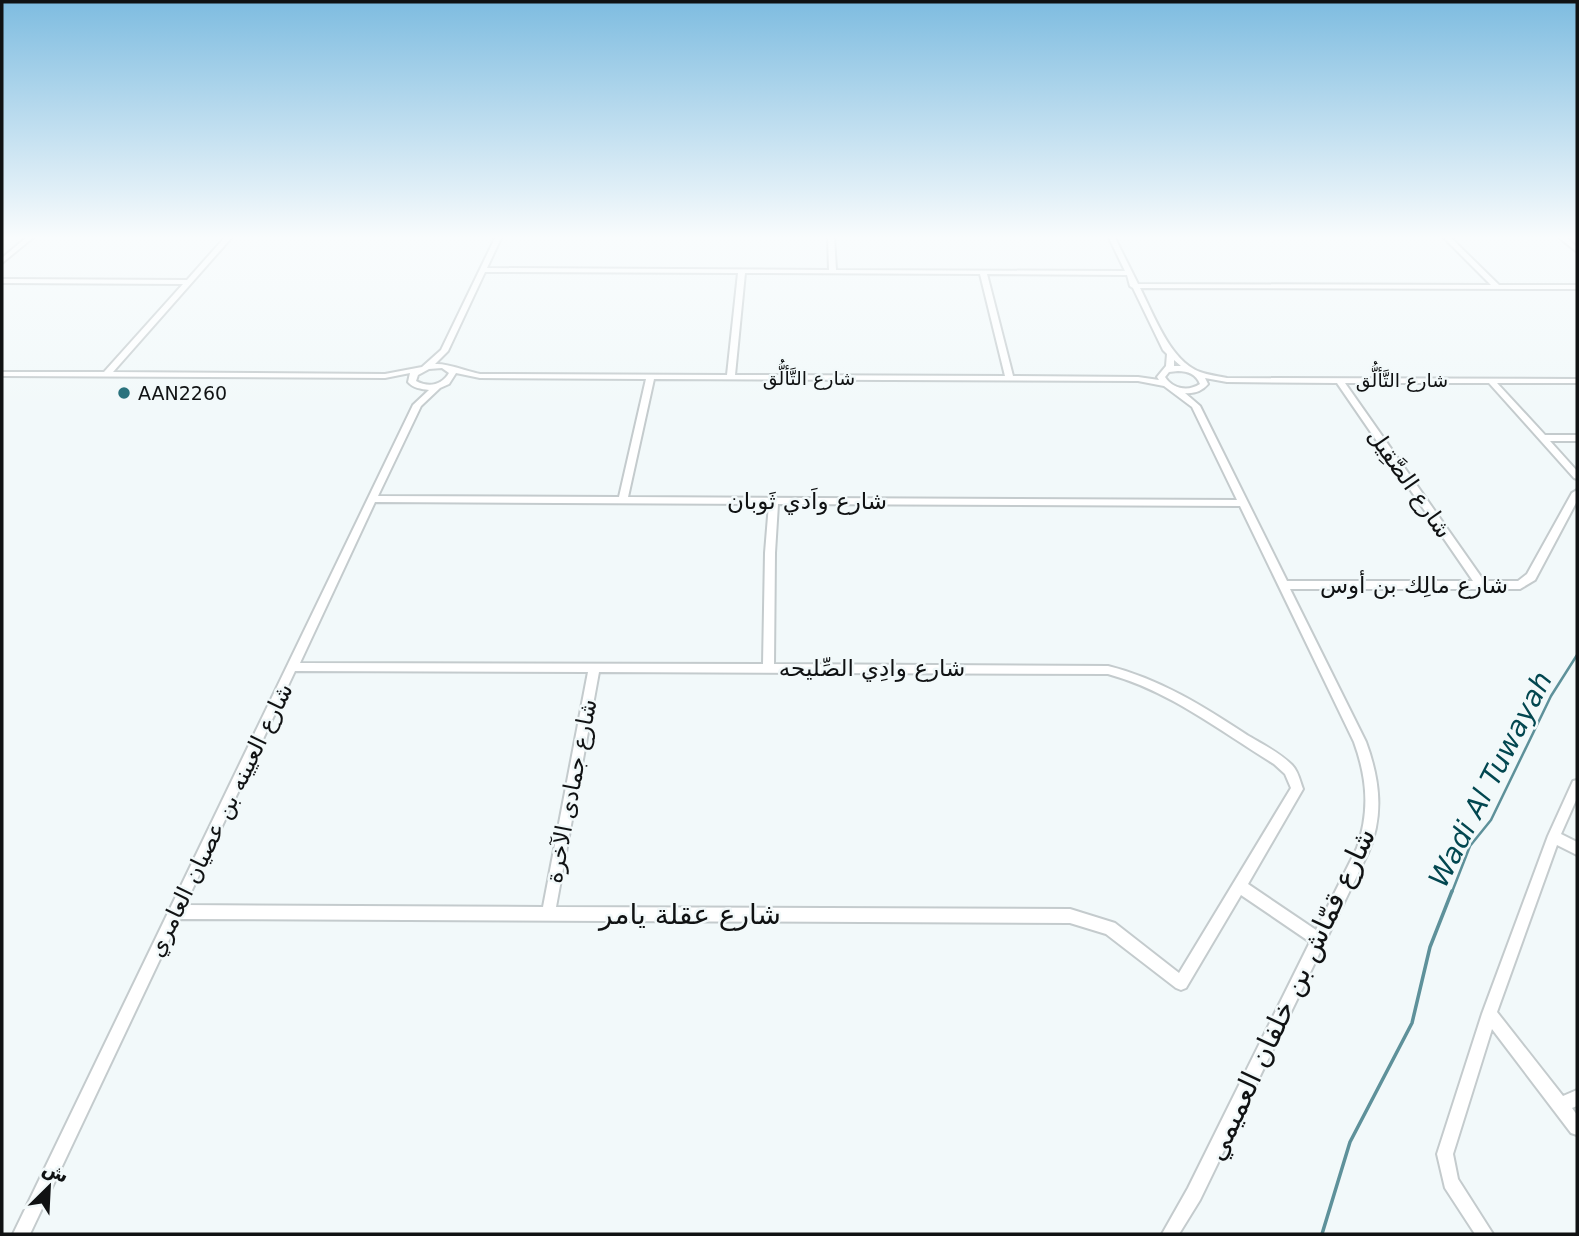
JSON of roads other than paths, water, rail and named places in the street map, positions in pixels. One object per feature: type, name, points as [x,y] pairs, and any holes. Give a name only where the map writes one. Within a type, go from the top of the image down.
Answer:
[{"type":"street","points":[[106,375],[179,294]]},
{"type":"street","points":[[417,405],[412,377],[444,351],[472,294]]},
{"type":"street","points":[[731,377],[740,294]]},
{"type":"street","points":[[988,294],[1010,379]]},
{"type":"street","points":[[1138,294],[1170,355],[1171,362],[1162,379],[1170,386]]},
{"type":"street","points":[[385,376],[414,384],[442,385],[453,375],[444,351]]},
{"type":"street","points":[[1170,355],[1204,381],[1196,405]]},
{"type":"street","name":"شارع التَّألُّق","points":[[424,368],[440,365],[480,376],[1138,379],[1200,389],[1227,380]]},
{"type":"street","points":[[2,374],[385,376],[424,368]]},
{"type":"street","name":"شارع التَّألُّق","points":[[1138,379],[1165,371],[1194,372],[1227,380],[1577,381]]},
{"type":"street","name":"شارع التَّألُّق","points":[[442,385],[480,376]]},
{"type":"street","points":[[623,500],[650,377]]},
{"type":"street","name":"شارع الصَّقِيل","points":[[1339,380],[1482,586]]},
{"type":"street","points":[[1491,381],[1577,476]]},
{"type":"street","name":"شارع العيينه بن عصيان العامري","points":[[21,1234],[417,405],[442,385]]},
{"type":"street","name":"شارع قمّاش بن خلفان العميمي","points":[[1170,386],[1196,405],[1360,742],[1373,788],[1374,810],[1370,832],[1194,1195],[1170,1234]]},
{"type":"street","points":[[1543,438],[1577,438]]},
{"type":"street","name":"شارع مالِك بن أوس","points":[[1283,585],[1515,586],[1529,580],[1577,493]]},
{"type":"street","name":"شارع واَدي ثَوبان","points":[[372,499],[1243,503]]},
{"type":"street","points":[[768,669],[770,552],[774,501]]},
{"type":"street","name":"شارع وادِي الصِّليحه","points":[[293,667],[1093,669],[1121,673],[1145,681],[1278,760],[1297,784],[1295,795],[1181,984]]},
{"type":"street","name":"شارع جمادى الآخرة","points":[[548,914],[594,668]]},
{"type":"street","points":[[1485,1234],[1451,1182],[1445,1154],[1489,1014],[1555,836],[1577,785]]},
{"type":"street","points":[[1555,836],[1577,849]]},
{"type":"street","points":[[1240,886],[1318,939]]},
{"type":"street","name":"شارع عقلة يامر","points":[[177,912],[1070,916],[1110,928],[1181,984]]},
{"type":"street","points":[[1489,1014],[1577,1127]]},
{"type":"street","points":[[1560,1105],[1577,1098]]},
{"type":"waterway","name":"Wadi Al Tuwayah","points":[[1452,892],[1470,846],[1491,820],[1551,696],[1577,655]]},
{"type":"waterway","name":"Wadi Al Tuwayah","points":[[1322,1234],[1350,1142],[1412,1023],[1430,947],[1452,891]]},
{"type":"place","name":"AAN2260","points":[[124,393]]}]
